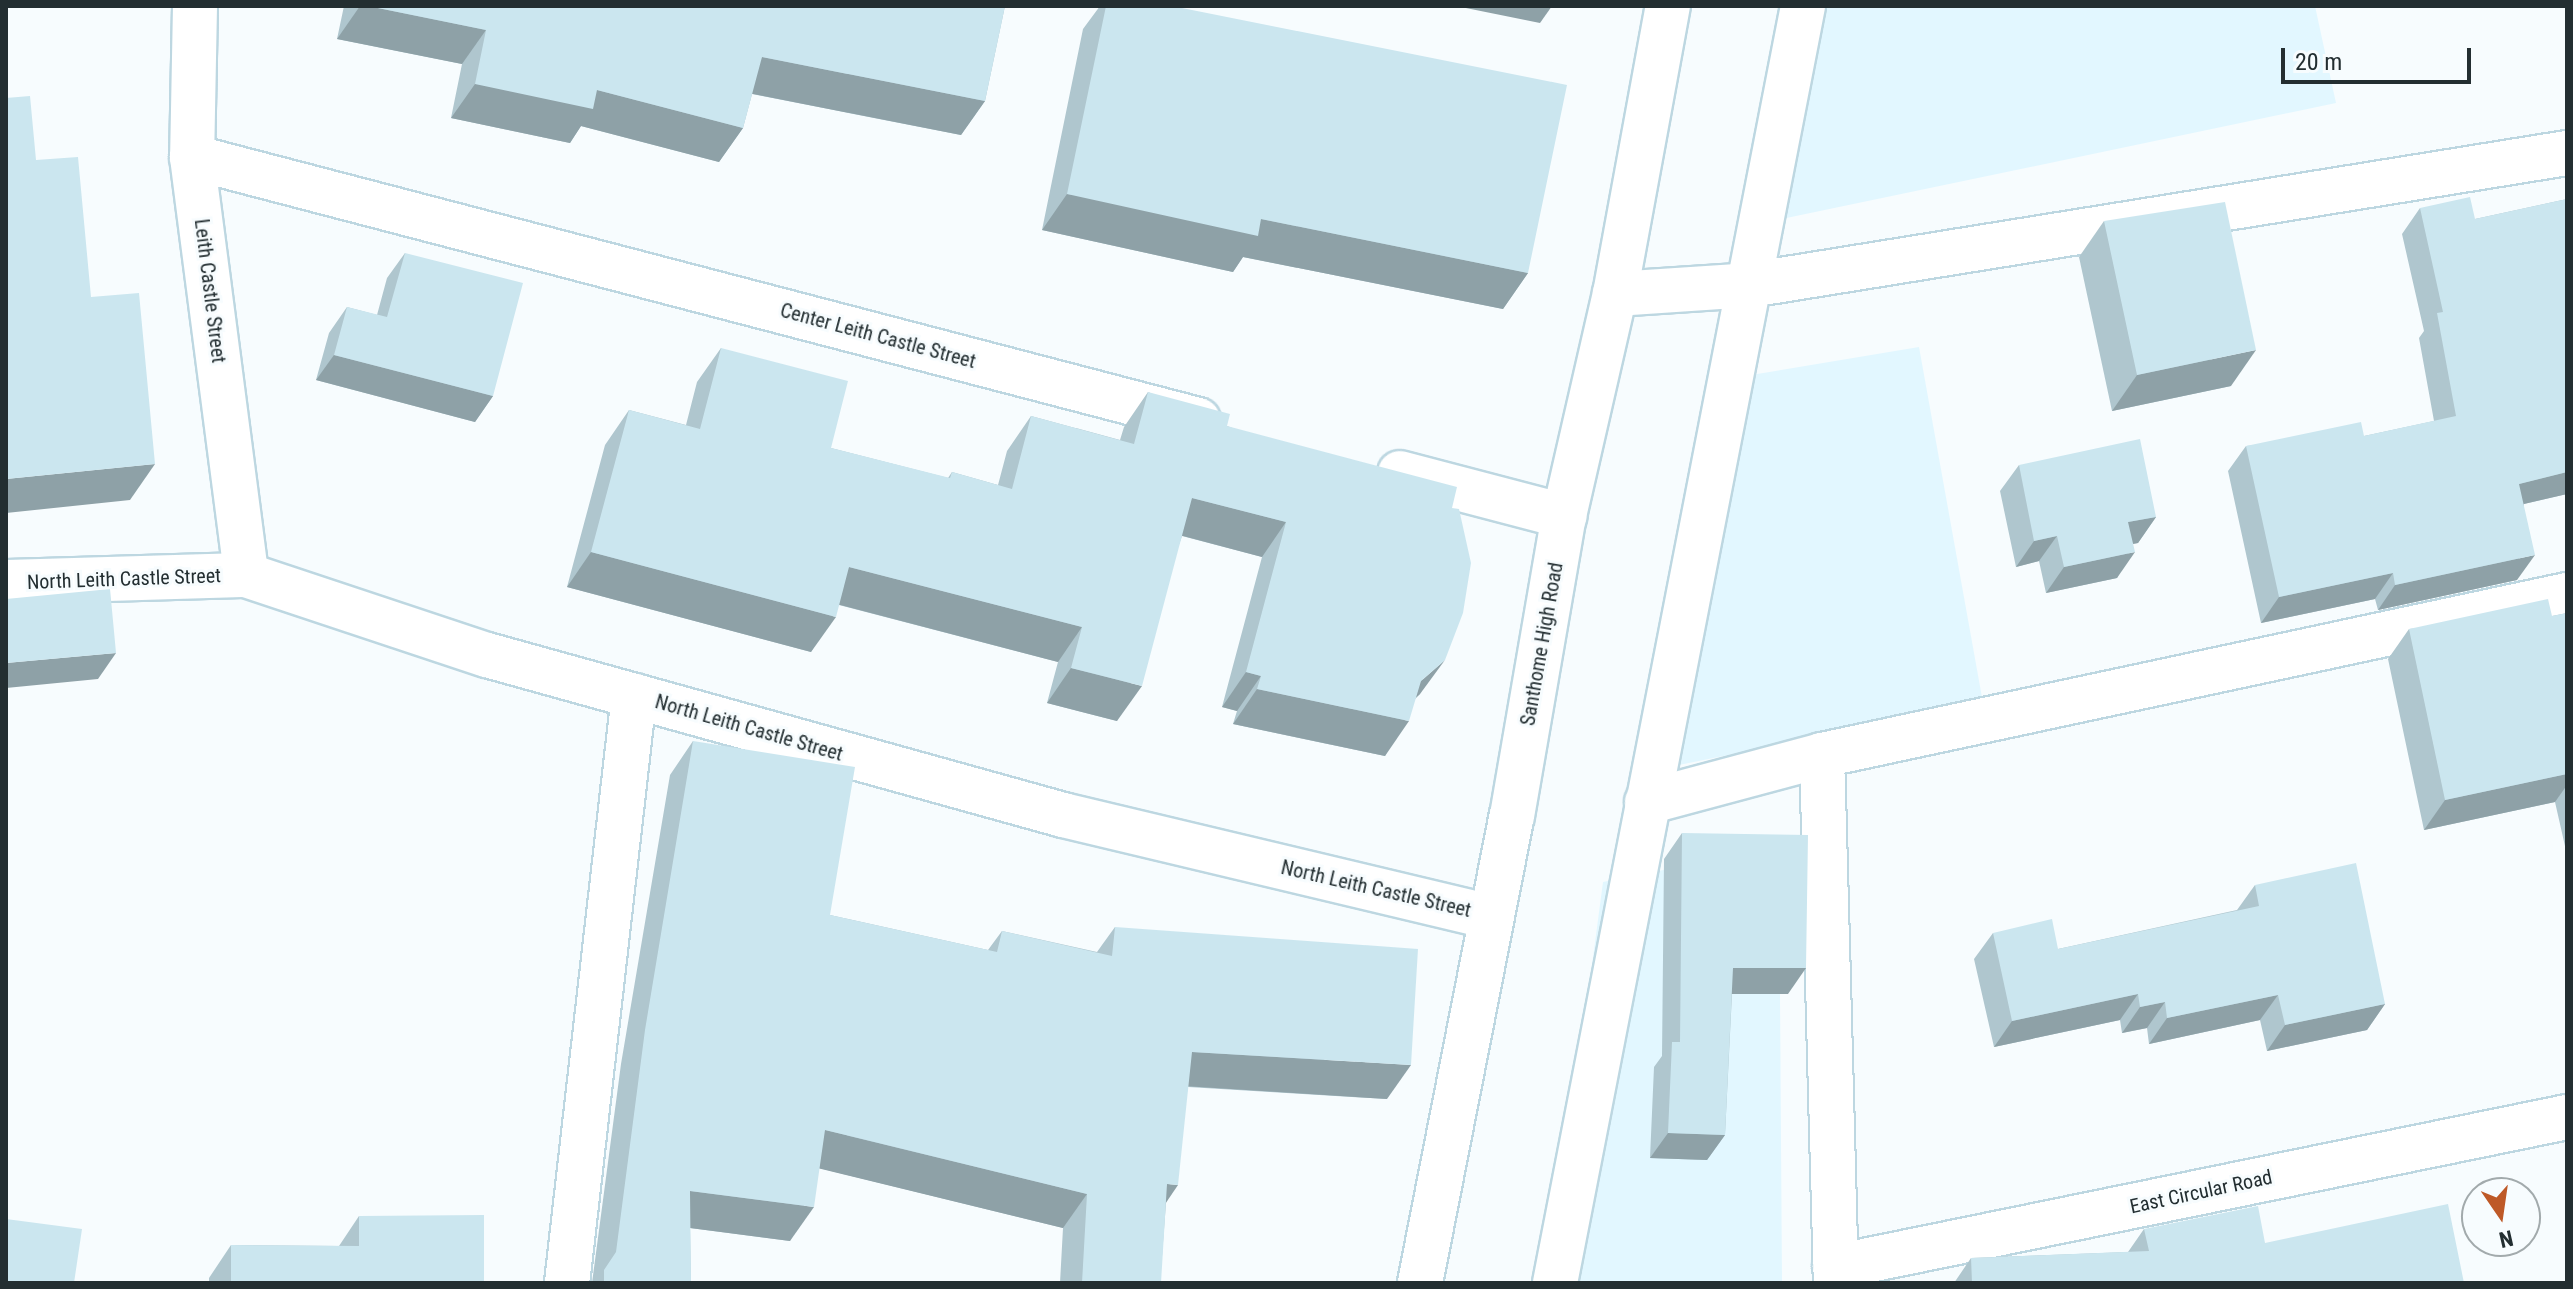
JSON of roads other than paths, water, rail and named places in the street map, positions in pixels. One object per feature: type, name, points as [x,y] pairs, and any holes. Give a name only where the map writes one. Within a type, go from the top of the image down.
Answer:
[{"type":"street","name":"Leith Castle Street","points":[[195,6],[192,157],[246,575]]},
{"type":"street","name":"Santhome High Road","points":[[1420,1283],[1564,516],[1615,294],[1668,6]]},
{"type":"street","points":[[1555,1283],[1803,6]]},
{"type":"street","points":[[1615,294],[1750,285],[2567,153]]},
{"type":"street","name":"Center Leith Castle Street","points":[[192,157],[1240,431]]},
{"type":"street","points":[[1364,464],[1564,516]]},
{"type":"street","name":"North Leith Castle Street","points":[[6,582],[246,575],[487,655],[1063,815],[1491,917]]},
{"type":"street","points":[[1647,802],[1822,755],[2567,595]]},
{"type":"street","points":[[567,1283],[634,696]]},
{"type":"street","points":[[1822,755],[1836,1275]]},
{"type":"street","name":"East Circular Road","points":[[1836,1275],[2567,1117]]}]
